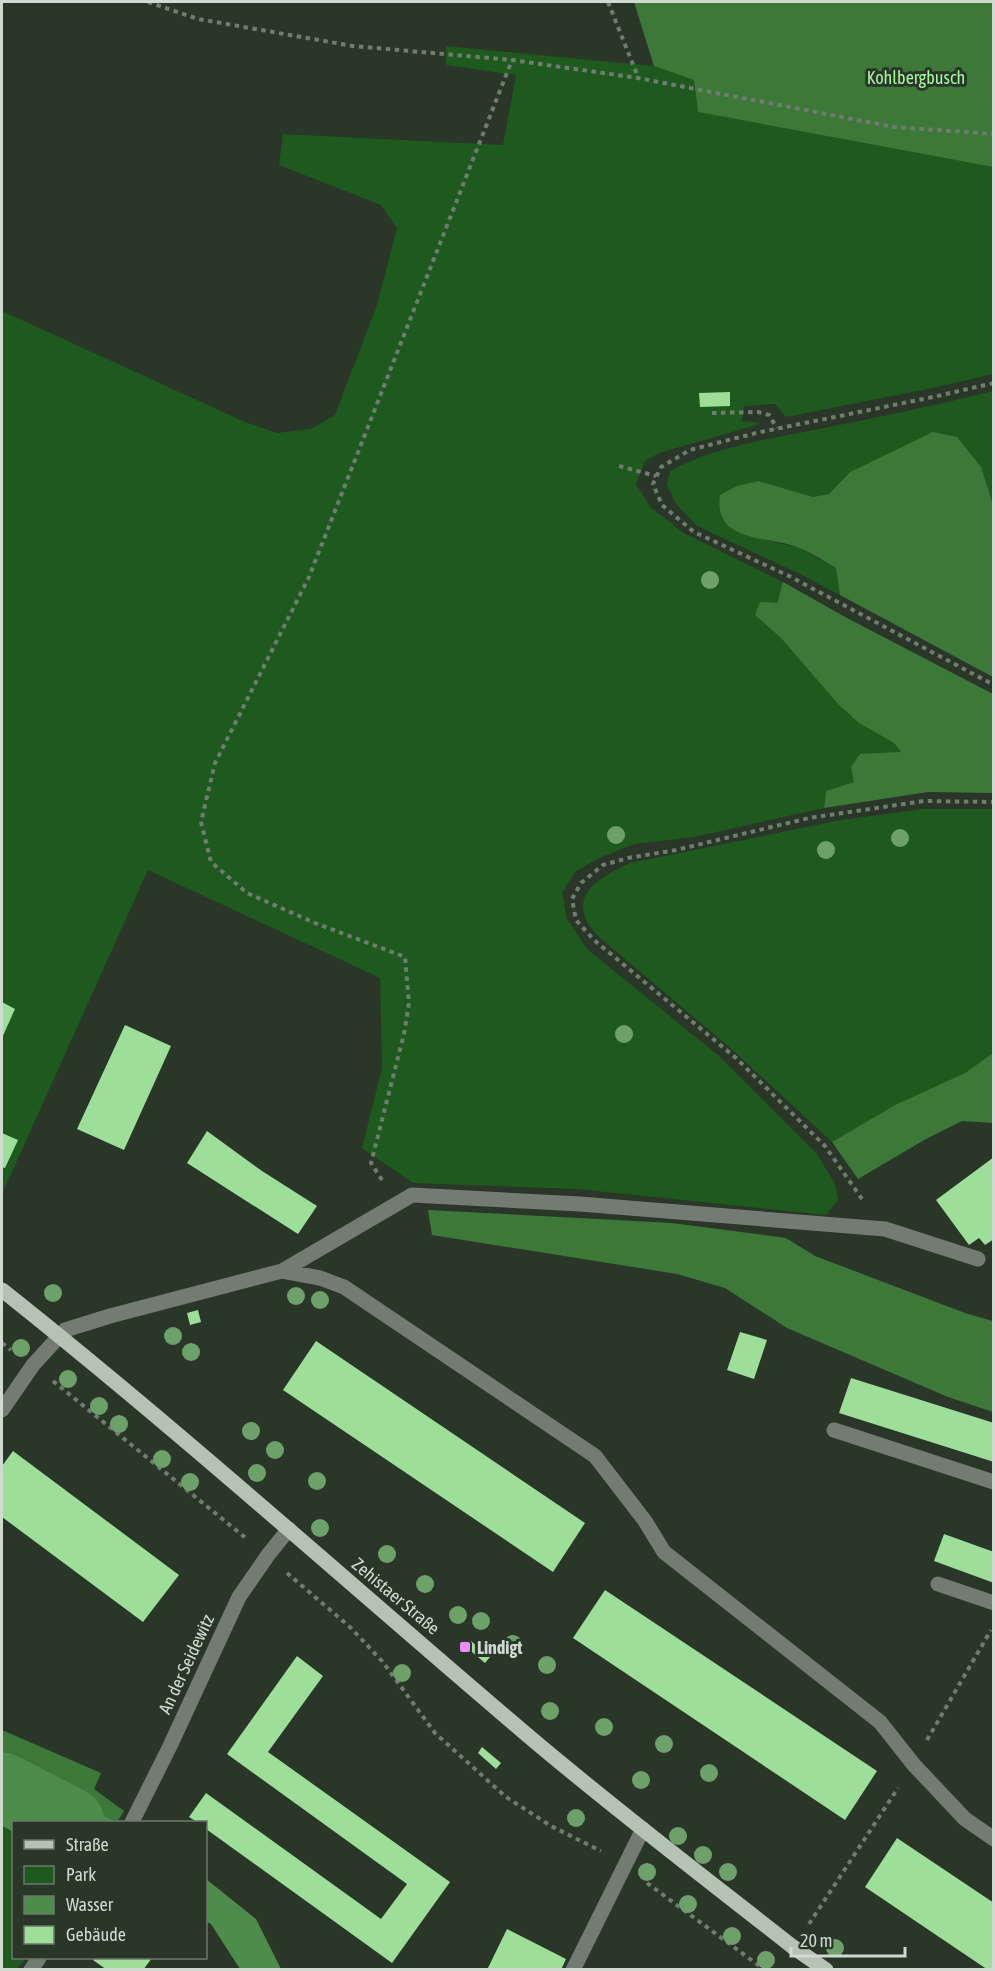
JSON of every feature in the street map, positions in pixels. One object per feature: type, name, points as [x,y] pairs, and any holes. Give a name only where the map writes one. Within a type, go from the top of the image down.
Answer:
[{"type":"main road","name":"Zehistaer Straße","points":[[2,1290],[59,1335],[289,1529],[527,1735],[793,1947],[826,1970]]},
{"type":"street","points":[[2,1410],[33,1365],[64,1330],[282,1271],[412,1195],[580,1204],[885,1229],[978,1259]]},
{"type":"street","points":[[282,1271],[320,1278],[344,1287],[595,1456],[645,1521],[664,1552],[880,1722],[914,1765],[965,1819],[993,1839]]},
{"type":"street","points":[[834,1430],[993,1482]]},
{"type":"street","name":"An der Seidewitz","points":[[134,1820],[238,1597],[289,1529]]},
{"type":"street","points":[[938,1584],[993,1603]]},
{"type":"street","points":[[573,1970],[643,1828]]},
{"type":"path","points":[[148,2],[198,19],[353,46],[512,60],[638,78],[894,128],[993,134]]},
{"type":"path","points":[[608,2],[638,78]]},
{"type":"path","points":[[412,1195],[383,1182],[371,1163],[410,1003],[405,957],[315,923],[247,893],[211,862],[201,822],[215,763],[309,577],[512,60]]},
{"type":"path","points":[[993,383],[933,398],[777,428],[690,450],[661,467],[653,483],[662,505],[694,532],[789,576],[993,685]]},
{"type":"path","points":[[712,413],[758,412],[769,415],[777,428]]},
{"type":"path","points":[[619,466],[657,476]]},
{"type":"path","points":[[885,1229],[850,1184],[825,1146],[736,1058],[594,940],[576,920],[572,898],[581,883],[603,866],[628,858],[709,843],[809,818],[924,801],[993,802]]},
{"type":"path","points":[[2,1343],[33,1365],[268,1555],[350,1627],[382,1661],[435,1733],[506,1797],[551,1826],[616,1859],[765,1970]]},
{"type":"green space","name":"Kohlbergbusch","points":[[634,2],[993,2],[993,167],[698,112],[694,80],[654,66]]},
{"type":"green space","points":[[446,46],[654,66],[694,80],[698,112],[993,167],[993,374],[786,417],[775,404],[744,406],[742,421],[760,424],[659,453],[645,461],[636,484],[651,508],[684,533],[783,582],[777,603],[755,615],[781,638],[838,704],[859,723],[894,743],[901,752],[854,782],[826,791],[824,808],[694,837],[634,844],[599,858],[576,871],[562,892],[567,919],[587,949],[719,1056],[817,1154],[835,1184],[838,1200],[826,1215],[577,1189],[413,1183],[362,1148],[382,1068],[380,978],[148,870],[2,1194],[2,311],[245,422],[277,433],[311,429],[335,415],[377,305],[397,228],[381,205],[279,165],[283,134],[503,145],[516,75],[446,65]]},
{"type":"green space","points":[[993,391],[993,504],[981,467],[882,457],[850,472],[829,494],[813,497],[759,481],[757,538],[797,547],[836,568],[840,595],[697,526],[676,504],[667,485],[670,471],[721,450]]},
{"type":"green space","points":[[933,432],[957,437],[981,467],[993,504],[993,677],[840,595],[836,568],[799,548],[734,530],[725,522],[720,511],[720,495],[737,486],[759,481],[813,497],[829,494],[850,472]]},
{"type":"green space","points":[[783,582],[993,694],[993,793],[928,792],[824,808],[826,791],[854,782],[851,767],[860,754],[901,752],[894,743],[859,723],[838,704],[781,638],[755,615],[760,602],[777,603]]},
{"type":"green space","points":[[923,809],[993,809],[993,1053],[965,1073],[895,1105],[832,1142],[735,1052],[599,937],[587,922],[583,911],[584,901],[594,885],[611,872],[630,863],[841,820]]},
{"type":"green space","points":[[993,1053],[993,1123],[962,1121],[926,1139],[858,1179],[832,1142],[895,1105],[965,1073]]},
{"type":"green space","points":[[428,1210],[672,1223],[786,1238],[815,1256],[965,1313],[993,1321],[993,1412],[948,1397],[787,1328],[725,1288],[677,1274],[432,1235]]},
{"type":"green space","points":[[2,1730],[101,1773],[94,1789],[124,1811],[118,1821],[115,1821],[2,1767]]},
{"type":"green space","points":[[2,1787],[68,1821],[12,1821],[12,1959],[25,1959],[17,1969],[2,1969]]},
{"type":"water","points":[[2,1767],[115,1821],[68,1821],[2,1787]]},
{"type":"water","points":[[207,1880],[256,1919],[281,1969],[240,1969],[211,1924],[207,1922]]},
{"type":"building","points":[[730,392],[730,406],[700,407],[699,393]]},
{"type":"building","points":[[2,1002],[15,1009],[2,1038]]},
{"type":"building","points":[[125,1025],[171,1046],[124,1150],[77,1129]]},
{"type":"building","points":[[207,1131],[262,1171],[317,1206],[298,1234],[187,1163]]},
{"type":"building","points":[[2,1133],[18,1140],[5,1168],[2,1167]]},
{"type":"building","points":[[994,1157],[994,1239],[985,1245],[979,1238],[969,1245],[936,1200]]},
{"type":"building","points":[[198,1310],[201,1322],[190,1325],[187,1313]]},
{"type":"building","points":[[740,1332],[767,1340],[754,1379],[727,1370]]},
{"type":"building","points":[[316,1341],[585,1523],[553,1572],[283,1390]]},
{"type":"building","points":[[851,1378],[994,1423],[994,1462],[839,1413]]},
{"type":"building","points":[[13,1451],[179,1575],[143,1622],[2,1517],[2,1466]]},
{"type":"building","points":[[944,1534],[994,1552],[994,1583],[934,1561]]},
{"type":"building","points":[[605,1590],[877,1771],[845,1820],[573,1638]]},
{"type":"building","points":[[471,1641],[490,1657],[485,1663],[466,1647]]},
{"type":"building","points":[[297,1656],[323,1676],[268,1752],[450,1882],[392,1963],[207,1830],[207,1821],[195,1821],[189,1817],[206,1793],[381,1919],[407,1884],[227,1754]]},
{"type":"building","points":[[482,1747],[501,1763],[496,1769],[478,1753]]},
{"type":"building","points":[[897,1838],[994,1903],[994,1970],[988,1970],[865,1887]]},
{"type":"building","points":[[507,1929],[566,1959],[561,1970],[487,1970]]},
{"type":"building","points":[[151,1959],[143,1970],[107,1970],[93,1960]]},
{"type":"waterway","points":[[2,1787],[68,1821]]},
{"type":"place","name":"Lindigt","points":[[465,1647]]}]
